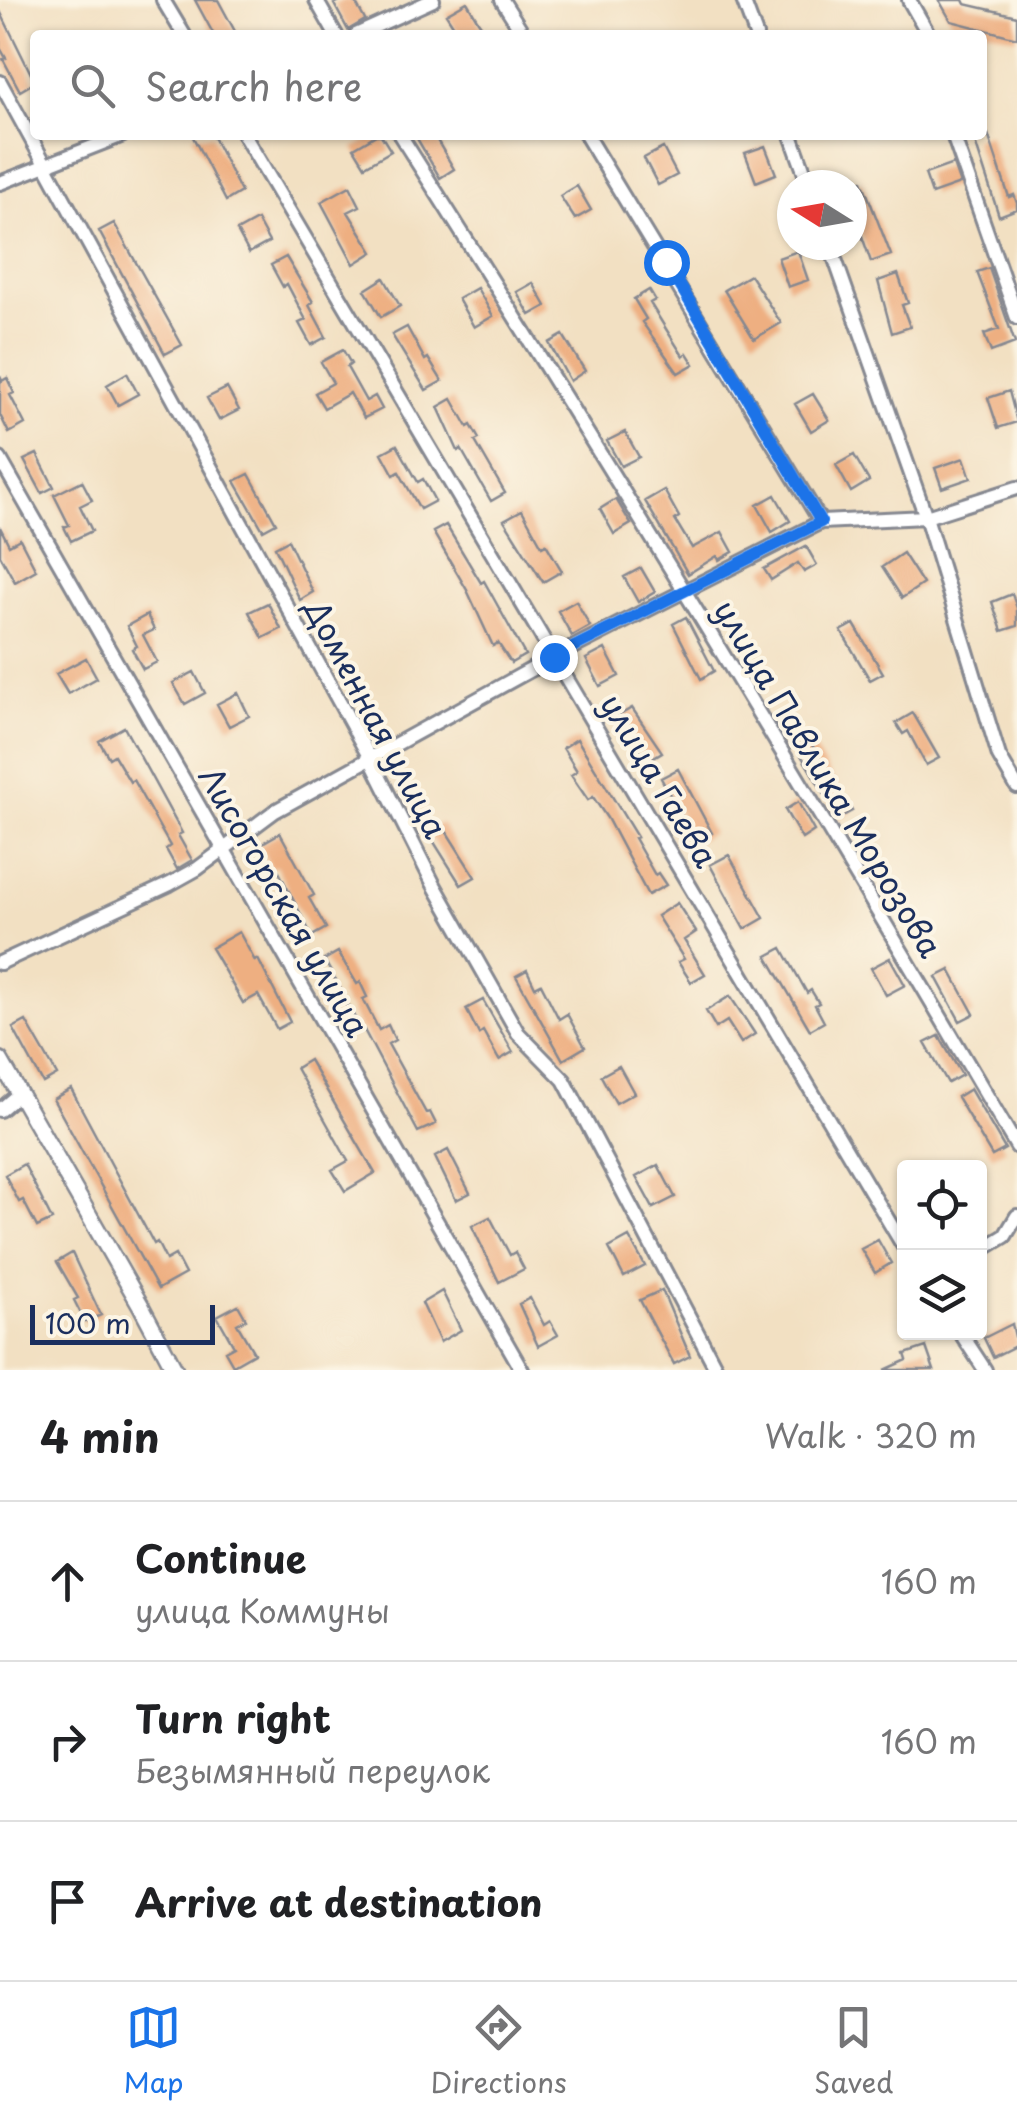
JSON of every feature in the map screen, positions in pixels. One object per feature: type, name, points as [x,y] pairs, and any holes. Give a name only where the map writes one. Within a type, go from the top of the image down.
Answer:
[{"type":"street","points":[[162,0],[181,30]]},
{"type":"street","points":[[316,0],[333,30]]},
{"type":"street","points":[[367,30],[434,0]]},
{"type":"street","points":[[502,0],[521,30]]},
{"type":"street","points":[[744,0],[754,30]]},
{"type":"street","points":[[909,0],[926,30]]},
{"type":"street","name":"Доменная улица","points":[[0,82],[30,138]]},
{"type":"street","name":"Доменная улица","points":[[31,140],[371,760],[433,883],[518,1033],[564,1080],[717,1370]]},
{"type":"street","points":[[0,183],[110,140]]},
{"type":"street","name":"улица Гаева","points":[[247,140],[897,1235]]},
{"type":"street","name":"улица Павлика Морозова","points":[[403,140],[531,340],[840,844],[1017,1146]]},
{"type":"street","points":[[589,140],[821,522]]},
{"type":"street","points":[[793,140],[804,170]]},
{"type":"street","points":[[955,140],[1017,318]]},
{"type":"street","points":[[835,260],[926,517],[999,756],[1017,787]]},
{"type":"street","name":"Лисогорская улица","points":[[0,459],[522,1370]]},
{"type":"street","points":[[0,962],[170,884],[275,811],[554,657],[821,522],[926,517],[1017,488]]},
{"type":"street","points":[[0,1060],[174,1370]]},
{"type":"street","points":[[0,1110],[20,1093]]},
{"type":"street","points":[[982,1250],[1005,1236],[1017,1216]]},
{"type":"street","points":[[965,1340],[985,1370]]},
{"type":"building","points":[[195,0],[218,0],[234,30],[211,30]]},
{"type":"building","points":[[354,0],[365,20],[348,30],[334,4]]},
{"type":"building","points":[[939,0],[963,0],[965,4],[1017,16],[1017,38],[987,30],[951,21]]},
{"type":"building","points":[[467,2],[484,30],[457,30],[446,14]]},
{"type":"building","points":[[0,11],[30,72],[30,85],[20,91],[0,48]]},
{"type":"building","points":[[987,134],[1009,197],[1014,195],[1017,203],[1017,209],[999,216],[974,140],[987,140]]},
{"type":"building","points":[[195,140],[215,140],[241,192],[226,201]]},
{"type":"building","points":[[368,140],[384,140],[391,151],[365,166],[354,148]]},
{"type":"building","points":[[418,140],[437,140],[454,169],[440,178]]},
{"type":"building","points":[[765,146],[776,174],[756,182],[745,153]]},
{"type":"building","points":[[663,148],[677,175],[658,185],[644,158]]},
{"type":"building","points":[[953,164],[960,184],[932,194],[925,174]]},
{"type":"building","points":[[350,186],[360,206],[348,212],[373,252],[354,264],[321,202]]},
{"type":"building","points":[[577,186],[591,210],[575,219],[560,196]]},
{"type":"building","points":[[867,194],[891,255],[871,262],[867,250]]},
{"type":"building","points":[[257,220],[269,242],[249,253],[237,231]]},
{"type":"building","points":[[114,223],[182,345],[165,354],[99,231]]},
{"type":"building","points":[[286,257],[313,302],[309,305],[326,337],[311,345],[299,323],[306,320],[287,284],[283,287],[271,265]]},
{"type":"building","points":[[779,260],[801,260],[808,280],[788,287]]},
{"type":"building","points":[[989,268],[1015,343],[991,352],[984,334],[999,329],[977,272]]},
{"type":"building","points":[[898,274],[908,303],[902,305],[910,327],[892,333],[878,281]]},
{"type":"building","points":[[750,275],[781,323],[754,339],[724,290]]},
{"type":"building","points":[[384,278],[400,306],[381,317],[365,290]]},
{"type":"building","points":[[533,283],[546,306],[530,315],[517,292]]},
{"type":"building","points":[[477,288],[493,316],[474,327],[458,299]]},
{"type":"building","points":[[649,290],[655,300],[650,303],[683,356],[687,353],[694,364],[678,373],[642,322],[646,319],[634,299]]},
{"type":"building","points":[[407,327],[442,381],[426,390],[392,335]]},
{"type":"building","points":[[563,335],[585,371],[570,381],[549,343]]},
{"type":"building","points":[[343,350],[351,364],[347,367],[366,401],[375,396],[382,409],[364,418],[350,393],[324,408],[315,393],[333,383],[321,362]]},
{"type":"building","points":[[127,373],[138,394],[118,405],[107,385]]},
{"type":"building","points":[[0,376],[2,381],[7,378],[14,393],[10,395],[25,424],[9,433],[0,415]]},
{"type":"building","points":[[227,388],[239,410],[219,420],[207,398]]},
{"type":"building","points":[[1009,391],[1017,422],[998,428],[988,398]]},
{"type":"building","points":[[813,394],[829,420],[811,431],[795,404]]},
{"type":"building","points":[[452,399],[479,439],[475,441],[505,493],[491,501],[461,449],[458,451],[438,407]]},
{"type":"building","points":[[625,432],[639,457],[621,466],[607,441]]},
{"type":"building","points":[[397,445],[418,482],[423,479],[435,501],[420,509],[399,472],[394,475],[382,453]]},
{"type":"building","points":[[37,454],[54,487],[42,493],[24,460]]},
{"type":"building","points":[[854,455],[869,481],[851,492],[836,465]]},
{"type":"building","points":[[964,458],[971,478],[942,488],[935,468]]},
{"type":"building","points":[[249,474],[276,523],[263,530],[235,481]]},
{"type":"building","points":[[82,481],[92,500],[80,506],[92,531],[71,541],[64,527],[69,525],[54,495]]},
{"type":"building","points":[[664,490],[679,517],[675,520],[692,548],[722,532],[733,552],[719,560],[717,556],[688,574],[645,501]]},
{"type":"building","points":[[775,495],[790,521],[772,532],[757,505]]},
{"type":"building","points":[[616,499],[631,524],[614,534],[600,509]]},
{"type":"building","points":[[522,510],[542,546],[546,544],[562,571],[543,582],[504,520]]},
{"type":"building","points":[[446,525],[481,583],[484,581],[525,655],[511,663],[498,643],[493,646],[467,590],[433,532]]},
{"type":"building","points":[[0,527],[9,545],[20,539],[36,570],[15,582],[0,555]]},
{"type":"building","points":[[288,540],[313,592],[300,600],[275,547]]},
{"type":"building","points":[[806,546],[817,565],[804,572],[798,563],[771,580],[764,569]]},
{"type":"building","points":[[903,553],[923,584],[902,598],[882,567]]},
{"type":"building","points":[[641,568],[655,592],[638,602],[624,577]]},
{"type":"building","points":[[1012,594],[1017,626],[1002,631],[992,602]]},
{"type":"building","points":[[576,601],[590,626],[572,636],[558,611]]},
{"type":"building","points":[[268,603],[281,629],[263,638],[249,612]]},
{"type":"building","points":[[147,615],[154,630],[143,635],[157,662],[143,669],[132,649],[137,646],[127,626]]},
{"type":"building","points":[[686,617],[714,671],[701,679],[673,624]]},
{"type":"building","points":[[854,624],[883,673],[870,680],[841,631]]},
{"type":"building","points":[[605,649],[619,676],[600,686],[586,659]]},
{"type":"building","points":[[86,658],[97,678],[68,694],[56,674]]},
{"type":"building","points":[[194,672],[205,693],[185,704],[173,683]]},
{"type":"building","points":[[238,693],[249,716],[229,726],[217,704]]},
{"type":"building","points":[[632,708],[662,752],[647,761],[618,716]]},
{"type":"building","points":[[913,713],[939,758],[926,765],[908,731],[903,734],[896,723]]},
{"type":"building","points":[[124,727],[182,833],[178,835],[192,860],[177,869],[166,849],[170,846],[133,780],[130,782],[114,755],[109,758],[99,741]]},
{"type":"building","points":[[577,739],[637,837],[634,838],[655,875],[658,873],[666,885],[648,895],[607,818],[593,797],[588,800],[571,775],[577,771],[563,748]]},
{"type":"building","points":[[809,740],[852,811],[839,818],[796,747]]},
{"type":"building","points":[[678,769],[712,833],[698,841],[679,818],[682,817],[661,778]]},
{"type":"building","points":[[798,802],[814,831],[802,839],[785,810]]},
{"type":"building","points":[[441,823],[475,877],[461,885],[427,831]]},
{"type":"building","points":[[280,833],[314,895],[309,898],[326,928],[312,936],[276,866],[271,868],[259,845]]},
{"type":"building","points":[[729,855],[764,918],[745,929],[710,865]]},
{"type":"building","points":[[677,903],[696,932],[684,940],[705,974],[691,982],[678,962],[684,959],[657,916]]},
{"type":"building","points":[[239,932],[255,961],[258,959],[290,1022],[277,1029],[258,995],[243,1003],[211,948]]},
{"type":"building","points":[[782,948],[807,993],[811,990],[819,1003],[815,1005],[824,1022],[810,1030],[767,956]]},
{"type":"building","points":[[338,952],[357,984],[360,982],[367,997],[363,999],[379,1030],[388,1025],[395,1040],[388,1044],[436,1124],[418,1132],[324,960]]},
{"type":"building","points":[[890,958],[905,985],[886,995],[871,968]]},
{"type":"building","points":[[527,970],[535,987],[541,984],[559,1019],[567,1014],[585,1047],[563,1060],[516,976]]},
{"type":"building","points":[[950,970],[974,1014],[960,1021],[936,977]]},
{"type":"building","points":[[730,996],[755,1034],[741,1043],[727,1021],[716,1028],[706,1011]]},
{"type":"building","points":[[483,1000],[513,1052],[499,1060],[466,1009]]},
{"type":"building","points":[[26,1021],[57,1075],[43,1083],[13,1028]]},
{"type":"building","points":[[939,1036],[962,1075],[948,1083],[925,1043]]},
{"type":"building","points":[[309,1060],[375,1173],[345,1191],[332,1170],[348,1161],[296,1068]]},
{"type":"building","points":[[619,1066],[634,1093],[616,1103],[601,1076]]},
{"type":"building","points":[[71,1089],[154,1244],[157,1242],[166,1260],[175,1255],[185,1274],[158,1289],[53,1099]]},
{"type":"building","points":[[970,1089],[1005,1149],[992,1156],[957,1097]]},
{"type":"building","points":[[448,1150],[470,1193],[456,1200],[435,1157]]},
{"type":"building","points":[[24,1164],[52,1220],[37,1227],[5,1175]]},
{"type":"building","points":[[658,1165],[675,1197],[653,1208],[636,1177]]},
{"type":"building","points":[[490,1217],[510,1255],[515,1252],[524,1269],[499,1282],[472,1226]]},
{"type":"building","points":[[629,1237],[645,1266],[624,1277],[609,1248]]},
{"type":"building","points":[[878,1240],[891,1263],[875,1273],[861,1249]]},
{"type":"building","points":[[72,1253],[101,1315],[85,1322],[74,1300],[78,1298],[57,1262]]},
{"type":"building","points":[[662,1290],[690,1356],[674,1364],[640,1300]]},
{"type":"building","points":[[442,1291],[461,1330],[440,1342],[422,1303]]},
{"type":"building","points":[[530,1298],[544,1325],[550,1321],[558,1335],[538,1346],[519,1304]]},
{"type":"building","points":[[238,1305],[246,1319],[237,1324],[254,1353],[233,1365],[225,1351],[234,1346],[217,1316]]},
{"type":"building","points":[[1012,1324],[1017,1345],[993,1357],[987,1336]]},
{"type":"building","points":[[926,1347],[934,1370],[885,1370],[907,1360],[905,1354]]},
{"type":"route","points":[[554,657],[821,522],[666,262]]}]
